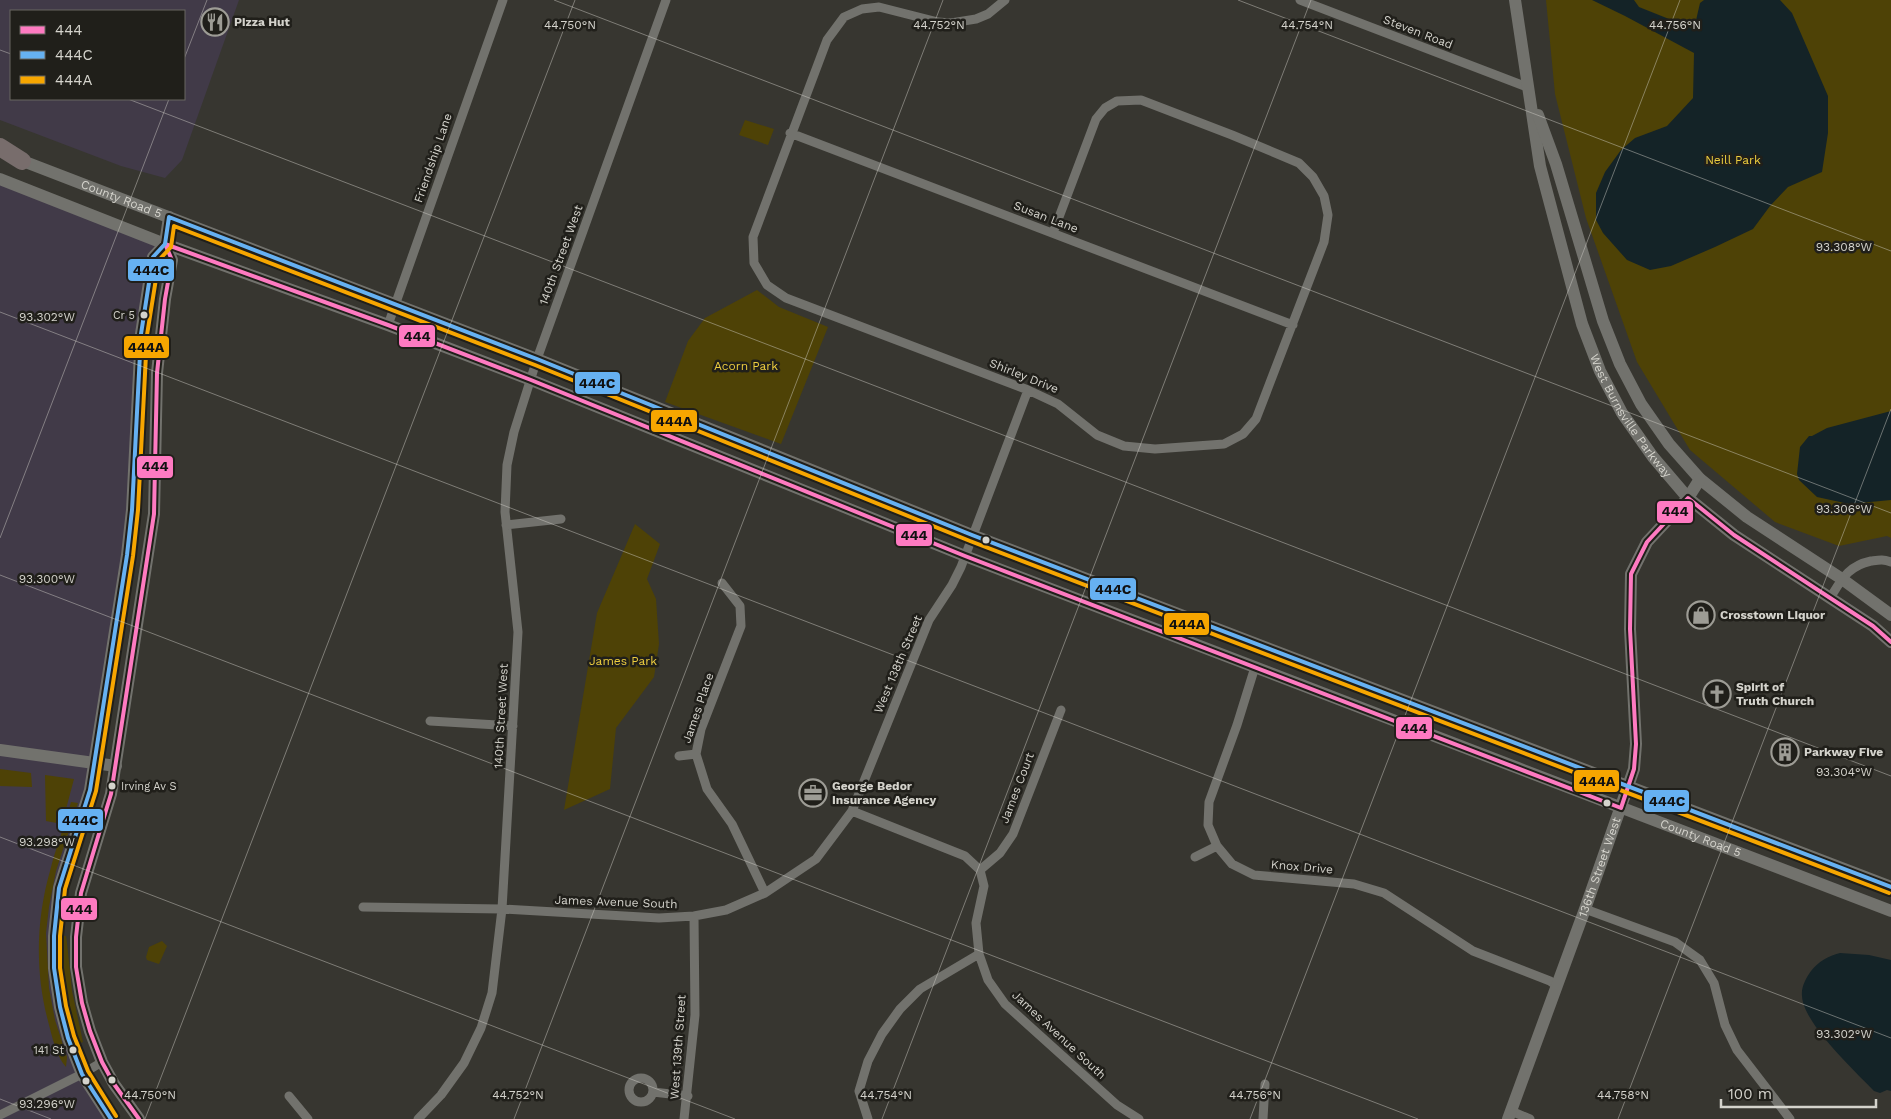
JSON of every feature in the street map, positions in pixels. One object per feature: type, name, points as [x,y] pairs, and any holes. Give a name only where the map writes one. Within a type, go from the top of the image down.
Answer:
[{"type":"highway","points":[[0,147],[22,161]]},
{"type":"main road","name":"West Burnsville Parkway","points":[[1515,0],[1540,166],[1582,324],[1600,371],[1622,413],[1653,457],[1688,498],[1734,535],[1873,626],[1891,642]]},
{"type":"main road","name":"West Burnsville Parkway","points":[[1527,87],[1556,164],[1603,320],[1620,364],[1641,404],[1669,444],[1700,479],[1747,517],[1842,579],[1891,615]]},
{"type":"main road","name":"County Road 5","points":[[0,152],[537,359],[972,535],[1891,887]]},
{"type":"main road","name":"County Road 5","points":[[0,179],[165,244],[388,325],[531,380],[965,556],[1891,911]]},
{"type":"main road","points":[[112,1119],[82,1074],[68,1038],[60,1007],[54,968],[54,936],[59,888],[90,790],[132,510],[141,334],[153,257],[165,244],[170,217]]},
{"type":"main road","points":[[140,1119],[114,1084],[102,1062],[90,1031],[82,1003],[76,966],[76,937],[81,893],[104,821],[116,766],[154,514],[157,373],[165,299],[172,260],[165,244]]},
{"type":"main road","name":"136th Street West","points":[[1510,1115],[1634,769],[1636,744],[1630,629],[1631,574],[1647,542],[1688,498],[1700,479]]},
{"type":"main road","points":[[0,750],[116,766]]},
{"type":"street","name":"Friendship Lane","points":[[388,325],[394,303],[503,0]]},
{"type":"street","name":"140th Street West","points":[[418,1119],[441,1095],[464,1063],[481,1028],[492,993],[502,909],[518,632],[506,525],[505,496],[514,432],[537,359],[666,0]]},
{"type":"street","name":"Shirley Drive","points":[[1005,0],[988,14],[965,22],[938,22],[879,7],[862,9],[844,17],[827,40],[790,133],[753,237],[754,263],[767,285],[786,298],[1028,390],[1058,404],[1096,435],[1124,446],[1155,449],[1224,444],[1243,434],[1256,419],[1324,242],[1328,215],[1324,196],[1313,177],[1300,164],[1232,135],[1141,100],[1117,101],[1105,108],[1096,119],[1053,233]]},
{"type":"street","name":"Steven Road","points":[[1300,0],[1527,87]]},
{"type":"street","name":"Susan Lane","points":[[790,133],[1293,325]]},
{"type":"street","name":"West 138th Street","points":[[852,811],[929,620],[952,585],[965,556],[1028,390]]},
{"type":"street","points":[[506,525],[561,519]]},
{"type":"street","points":[[1830,598],[1842,579],[1857,564],[1883,559],[1891,562]]},
{"type":"street","name":"James Place","points":[[722,583],[740,606],[741,626],[701,729],[696,754],[708,789],[732,824],[765,893]]},
{"type":"street","name":"Knox Drive","points":[[1255,667],[1210,802],[1208,825],[1217,846],[1232,864],[1254,875],[1354,884],[1384,893],[1473,951],[1550,981],[1557,986]]},
{"type":"street","name":"James Court","points":[[980,870],[1000,853],[1013,834],[1061,710]]},
{"type":"street","points":[[430,720],[513,726]]},
{"type":"street","points":[[679,756],[696,754]]},
{"type":"street","points":[[852,811],[965,856],[980,870],[984,886],[976,923],[979,954],[920,989],[900,1009],[882,1034],[868,1061],[859,1091],[868,1119]]},
{"type":"street","name":"James Avenue South","points":[[502,909],[659,918],[694,916],[726,910],[765,893],[816,859],[852,811]]},
{"type":"street","points":[[1195,857],[1217,846]]},
{"type":"street","points":[[363,908],[502,909]]},
{"type":"street","points":[[1585,909],[1674,942],[1700,960],[1714,983],[1725,1025],[1737,1050],[1790,1119]]},
{"type":"street","name":"West 139th Street","points":[[684,1119],[696,1014],[694,916]]},
{"type":"street","name":"James Avenue South","points":[[979,954],[988,980],[1004,1004],[1117,1105],[1139,1119]]},
{"type":"street","points":[[0,1115],[102,1062]]},
{"type":"street","points":[[1264,1119],[1265,1084]]},
{"type":"street","points":[[653,1092],[688,1096]]},
{"type":"street","points":[[289,1096],[308,1119]]},
{"type":"street","points":[[1510,1115],[1530,1119]]},
{"type":"shaded area","points":[[0,0],[239,0],[182,160],[165,178],[121,166],[0,120]]},
{"type":"shaded area","points":[[1592,0],[1634,0],[1639,7],[1694,29],[1700,3],[1704,0],[1780,0],[1792,13],[1828,96],[1828,133],[1822,172],[1788,187],[1770,206],[1753,229],[1715,247],[1671,266],[1650,270],[1627,260],[1603,233],[1596,220],[1596,193],[1605,172],[1621,150],[1635,138],[1667,126],[1693,98],[1694,53]]},
{"type":"shaded area","points":[[0,179],[165,244],[153,257],[135,465],[82,819],[54,936],[68,1038],[111,1119],[0,1119]]},
{"type":"shaded area","points":[[1891,411],[1891,500],[1849,504],[1817,497],[1799,480],[1797,474],[1800,447],[1809,436],[1827,428]]},
{"type":"shaded area","points":[[1840,953],[1869,955],[1891,960],[1891,1091],[1887,1090],[1880,1093],[1874,1091],[1820,1033],[1805,1007],[1802,989],[1809,974],[1814,967],[1828,957]]},
{"type":"green space","name":"Neill Park","points":[[1546,0],[1891,0],[1891,538],[1887,536],[1839,546],[1775,522],[1690,450],[1637,362],[1586,218],[1555,94]]},
{"type":"green space","points":[[745,120],[774,129],[768,145],[739,135]]},
{"type":"green space","name":"Acorn Park","points":[[757,290],[779,307],[828,327],[781,444],[665,402],[688,341],[705,318]]},
{"type":"green space","name":"James Park","points":[[635,524],[660,544],[647,579],[656,599],[659,644],[654,677],[616,728],[610,789],[564,810],[597,613]]},
{"type":"green space","points":[[0,769],[31,773],[32,787],[0,786]]},
{"type":"green space","points":[[45,775],[74,779],[62,824],[46,821]]},
{"type":"green space","points":[[71,802],[78,803],[56,871],[46,933],[49,988],[55,1020],[67,1057],[66,1067],[55,1046],[48,1021],[41,984],[39,946],[45,890]]},
{"type":"green space","points":[[61,936],[66,936],[72,991],[83,1042],[78,1044],[65,991]]},
{"type":"green space","points":[[162,941],[167,946],[159,964],[147,960],[149,947]]},
{"type":"transit line","name":"444C","points":[[111,1119],[82,1074],[68,1038],[60,1007],[54,968],[54,936],[59,888],[90,790],[127,555],[132,510],[141,334],[153,257],[165,244],[169,217],[537,359],[972,535],[1891,887]]},
{"type":"transit line","name":"444A","points":[[116,1116],[88,1071],[74,1036],[66,1006],[60,968],[60,936],[65,889],[96,791],[133,556],[138,510],[147,335],[159,260],[171,247],[174,226],[535,365],[970,541],[1889,893]]},
{"type":"transit line","name":"444","points":[[165,244],[388,325],[531,380],[965,556],[1621,808],[1634,769],[1636,744],[1630,629],[1631,574],[1647,542],[1688,498],[1734,535],[1873,626],[1891,642]]},
{"type":"transit line","name":"444","points":[[139,1119],[114,1084],[102,1062],[90,1031],[82,1003],[76,967],[76,937],[81,893],[111,794],[154,514],[157,373],[165,299],[172,260],[165,244]]},
{"type":"place","name":"Pizza Hut","points":[[215,22]]},
{"type":"place","name":"Cr 5","points":[[144,315]]},
{"type":"place","name":"Crosstown Liquor","points":[[1701,615]]},
{"type":"place","name":"Spirit of Truth Church","points":[[1717,694]]},
{"type":"place","name":"Parkway Five","points":[[1785,752]]},
{"type":"place","name":"Irving Av S","points":[[112,786]]},
{"type":"place","name":"George Bedor Insurance Agency","points":[[813,793]]},
{"type":"place","name":"141 St","points":[[73,1050]]}]
